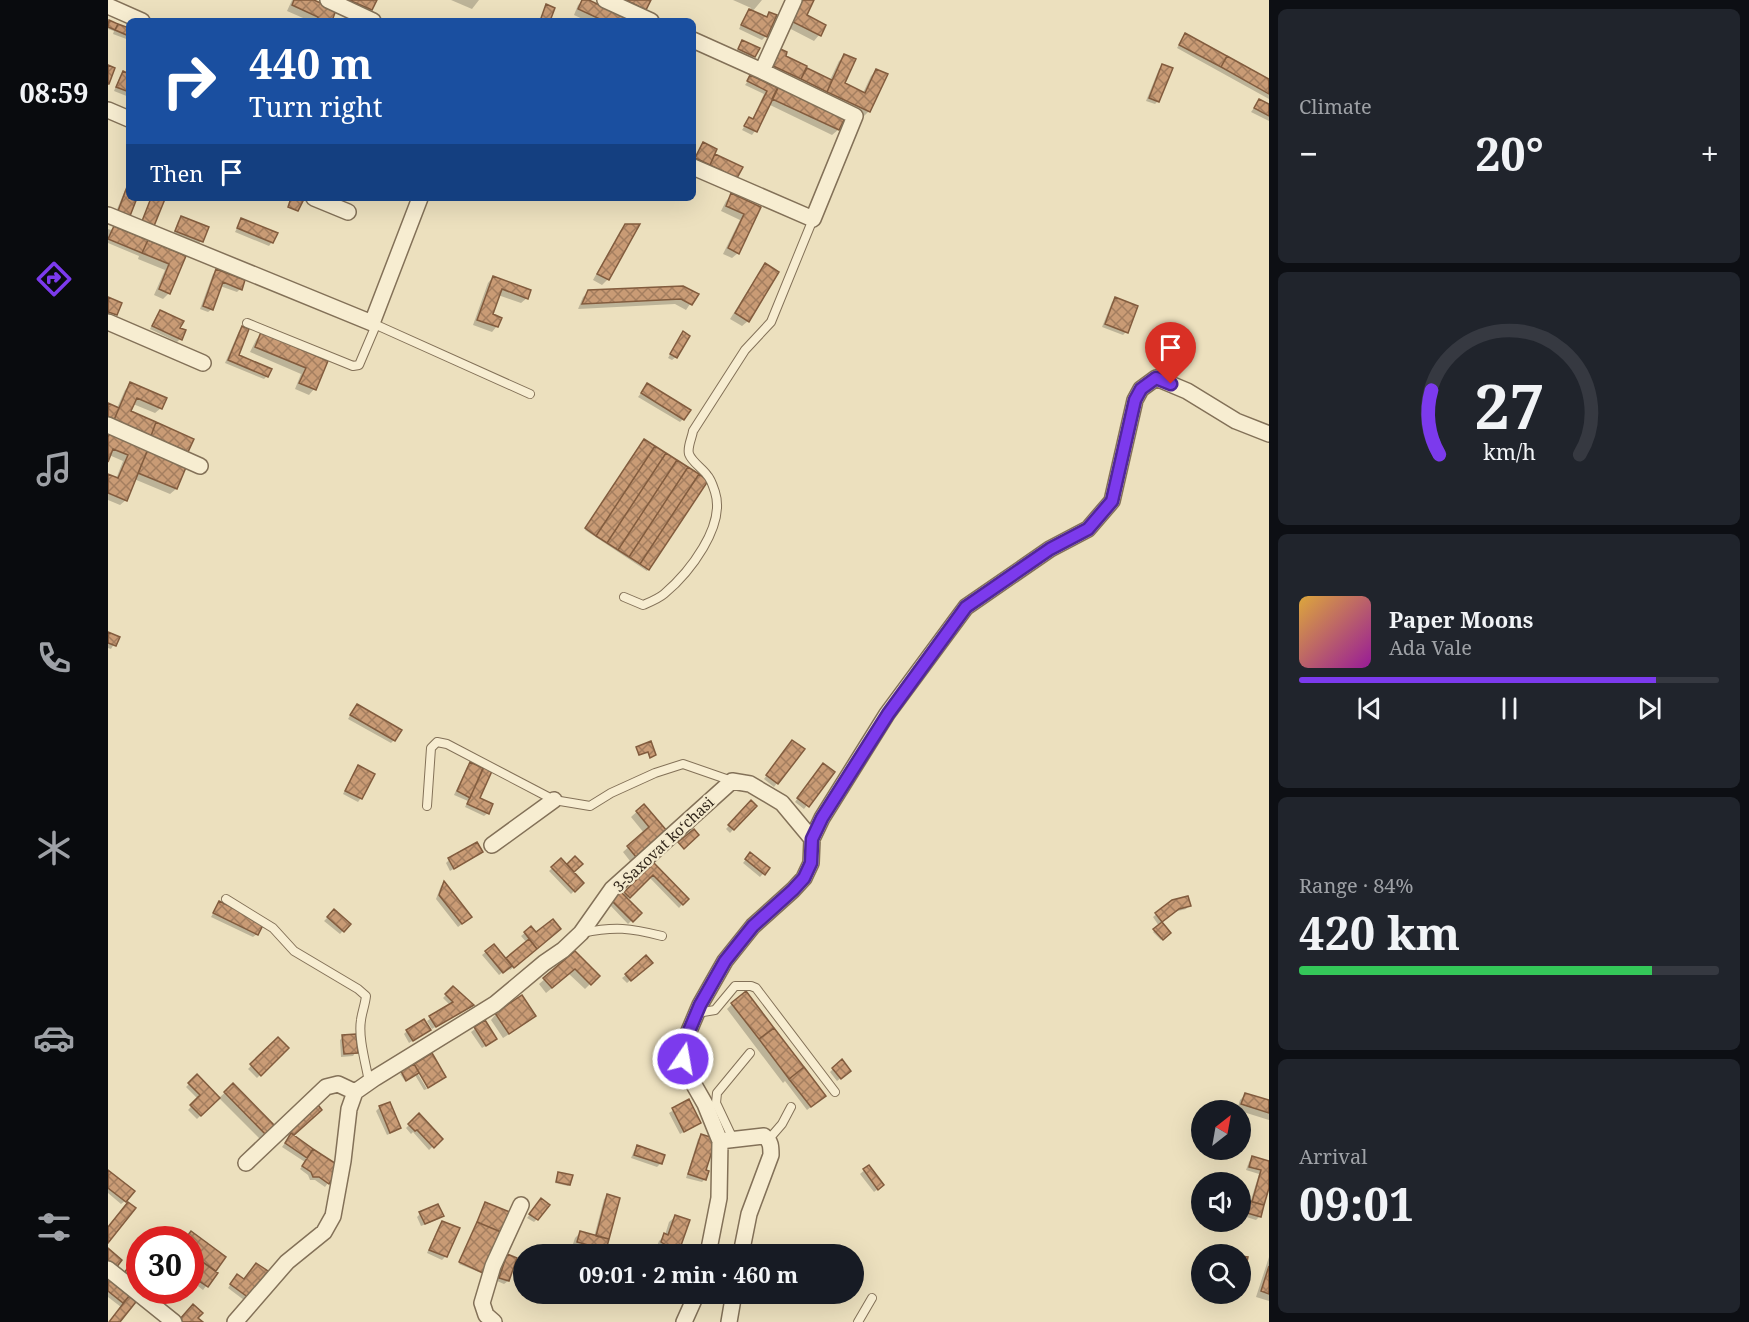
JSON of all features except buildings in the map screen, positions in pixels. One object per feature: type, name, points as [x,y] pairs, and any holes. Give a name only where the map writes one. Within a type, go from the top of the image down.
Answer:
[{"type":"street","points":[[328,0],[367,18]]},
{"type":"street","points":[[605,0],[644,18]]},
{"type":"street","points":[[762,71],[794,0]]},
{"type":"street","points":[[108,6],[135,18]]},
{"type":"street","points":[[696,41],[855,116],[813,219],[696,168]]},
{"type":"street","points":[[108,110],[126,118]]},
{"type":"street","points":[[321,201],[348,212]]},
{"type":"street","points":[[108,216],[374,324],[419,201]]},
{"type":"street","points":[[108,322],[203,363]]},
{"type":"street","points":[[710,1244],[727,1140],[689,1076],[683,1059],[684,1043],[725,961],[753,926],[804,878],[811,863],[812,839],[822,818],[888,714],[966,607],[1050,549],[1088,529],[1112,501],[1135,400],[1141,389],[1156,378],[1187,391],[1236,421],[1269,434]]},
{"type":"street","points":[[108,426],[200,466]]},
{"type":"street","points":[[732,780],[750,784],[782,803],[812,839]]},
{"type":"street","name":"3-Saxovat koʻchasi","points":[[355,1092],[495,1004],[563,950],[581,933],[612,889],[732,780]]},
{"type":"street","points":[[492,845],[554,800]]},
{"type":"street","points":[[235,1322],[287,1262],[324,1232],[333,1216],[349,1109],[355,1092],[338,1084],[326,1087],[246,1163]]},
{"type":"street","points":[[727,1140],[764,1136],[771,1146],[771,1155],[748,1214],[743,1244]]},
{"type":"street","points":[[494,1322],[486,1315],[482,1303],[493,1266],[521,1205]]},
{"type":"street","points":[[108,1269],[174,1322]]},
{"type":"street","points":[[684,1322],[692,1304]]},
{"type":"street","points":[[729,1322],[732,1304]]},
{"type":"lane","points":[[624,597],[643,605],[661,596],[695,561],[707,539],[716,516],[718,503],[709,477],[689,453],[693,431],[745,350],[771,322],[813,219]]},
{"type":"lane","points":[[247,323],[353,366],[359,365],[374,324],[530,394]]},
{"type":"lane","points":[[428,806],[431,748],[437,742],[447,744],[554,800],[590,806],[611,792],[655,772],[683,764],[732,780]]},
{"type":"lane","points":[[226,899],[273,928],[294,951],[366,996],[360,1028],[369,1082]]},
{"type":"lane","points":[[581,933],[599,929],[630,928],[663,936]]},
{"type":"lane","points":[[697,1013],[715,1010],[735,987],[756,988],[835,1092]]},
{"type":"lane","points":[[727,1140],[716,1103],[717,1093],[750,1053]]},
{"type":"lane","points":[[768,1139],[782,1124],[791,1107]]},
{"type":"lane","points":[[858,1322],[872,1298]]},
{"type":"route","points":[[683,1059],[684,1043],[700,1005],[725,961],[753,926],[804,878],[811,863],[812,839],[822,818],[888,714],[966,607],[1050,549],[1088,529],[1112,501],[1135,400],[1141,389],[1156,378],[1171,384]]}]
